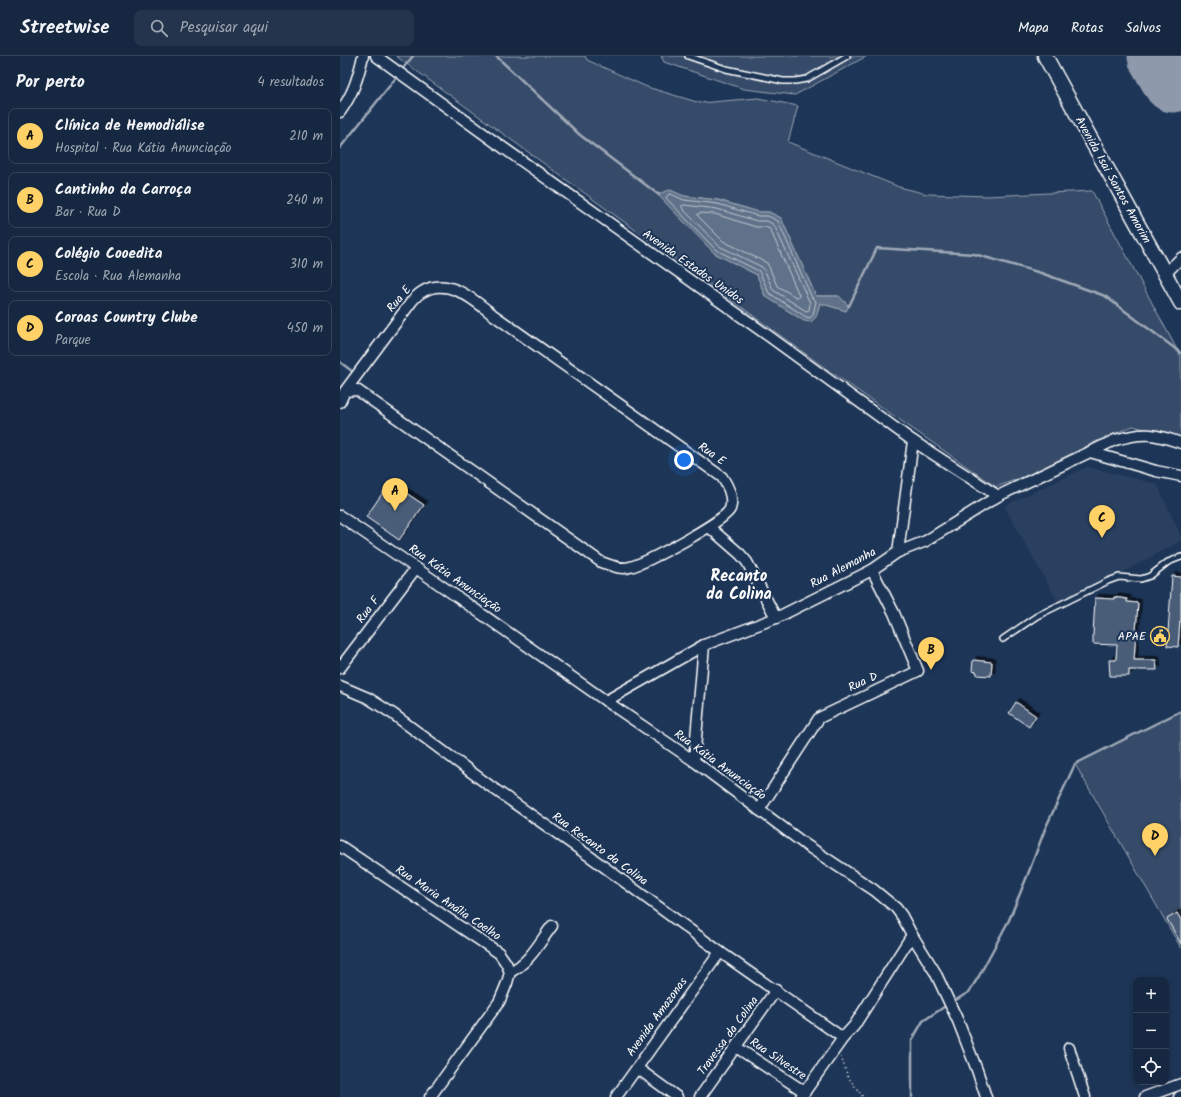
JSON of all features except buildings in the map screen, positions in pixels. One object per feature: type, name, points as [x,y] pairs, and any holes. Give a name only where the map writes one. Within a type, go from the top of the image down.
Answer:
[{"type":"main road","name":"Avenida Isai Santos Amorim","points":[[1045,56],[1181,303]]},
{"type":"street","points":[[340,112],[353,91],[358,78],[363,56]]},
{"type":"street","name":"Avenida Estados Unidos","points":[[376,56],[770,337],[913,442],[998,496]]},
{"type":"street","points":[[1165,274],[1181,258]]},
{"type":"street","name":"Rua E","points":[[439,286],[448,287],[473,299],[722,477],[728,486],[730,493],[730,508],[726,515],[708,527],[655,556],[630,568],[612,566],[601,562],[357,390],[342,387],[412,301],[421,293],[431,288],[439,286]]},
{"type":"street","points":[[340,402],[342,387]]},
{"type":"street","name":"Rua Alemanha","points":[[606,701],[704,645],[776,618],[872,570],[898,552],[926,541],[998,496],[1114,440],[1130,436],[1149,434],[1165,437],[1181,443]]},
{"type":"street","points":[[898,552],[913,442]]},
{"type":"street","points":[[1090,452],[1156,471],[1181,476]]},
{"type":"street","name":"Rua Kátia Anunciação","points":[[340,516],[694,761],[806,845],[874,890],[896,908],[935,972],[958,1021],[986,1097]]},
{"type":"street","points":[[708,527],[740,554],[747,562],[776,618]]},
{"type":"street","name":"Rua F","points":[[340,668],[416,568]]},
{"type":"street","name":"Rua D","points":[[759,810],[819,718],[918,671],[894,613],[872,570]]},
{"type":"street","points":[[694,761],[704,645]]},
{"type":"street","name":"Rua Recanto da Colina","points":[[340,686],[368,698],[393,714],[720,952],[776,990],[840,1042]]},
{"type":"street","name":"Rua Maria Anália Coelho","points":[[340,846],[499,953],[510,972]]},
{"type":"street","points":[[430,1097],[499,1002],[510,972],[519,967],[530,956],[552,926]]},
{"type":"street","points":[[803,1095],[840,1042],[854,1026],[912,935]]},
{"type":"street","name":"Avenida Amazonas","points":[[616,1097],[720,952]]},
{"type":"street","name":"Travessa da Colina","points":[[700,1097],[776,990]]},
{"type":"street","name":"Rua Silvestre","points":[[736,1047],[803,1095]]},
{"type":"street","points":[[1069,1048],[1085,1097]]},
{"type":"street","points":[[636,1068],[677,1097]]},
{"type":"street","points":[[1145,1097],[1181,1084]]},
{"type":"lane","points":[[688,56],[726,69],[783,81],[795,81],[807,79],[847,56]]},
{"type":"lane","points":[[1003,639],[1038,616],[1108,581],[1119,577],[1141,580],[1150,576],[1168,562],[1181,557]]},
{"type":"path","points":[[840,1042],[848,1077],[863,1097]]},
{"type":"shaded area","points":[[396,56],[585,56],[587,60],[647,87],[700,103],[758,98],[798,106],[788,142],[899,187],[927,194],[987,196],[1092,191],[1181,357],[1181,439],[1133,426],[1097,441],[1031,474],[996,487],[821,365]],"holes":[[[670,190],[684,196],[718,200],[759,212],[769,212],[781,218],[816,296],[838,296],[849,306],[846,311],[820,303],[816,317],[804,321],[765,296],[757,275],[714,253]]]},
{"type":"shaded area","points":[[661,56],[867,56],[795,95],[744,89],[664,62]]},
{"type":"shaded area","points":[[1087,467],[1157,484],[1181,536],[1181,541],[1060,606],[1004,506]]},
{"type":"shaded area","points":[[1181,711],[1181,948],[1075,764]]},
{"type":"water","points":[[670,190],[684,196],[718,200],[759,212],[769,212],[781,218],[816,296],[839,296],[849,306],[846,311],[820,303],[816,317],[811,322],[804,321],[765,296],[757,275],[714,253],[657,194]]},
{"type":"waterway","points":[[404,67],[413,56]]},
{"type":"waterway","points":[[496,56],[580,135],[659,195]]},
{"type":"waterway","points":[[340,148],[395,79]]},
{"type":"waterway","points":[[848,305],[849,306],[877,248],[974,254],[1041,273],[1105,296],[1181,353]]},
{"type":"waterway","points":[[340,362],[353,372]]},
{"type":"waterway","points":[[951,1003],[969,992],[1009,920],[1045,829],[1075,764],[1181,711]]},
{"type":"waterway","points":[[912,1097],[912,1040],[923,1021],[947,1005]]},
{"type":"taxiway","points":[[1165,70],[1167,56]]},
{"type":"runway","points":[[1158,56],[1173,82]]},
{"type":"place","name":"Clínica de Hemodiálise","points":[[395,511]]},
{"type":"place","name":"Colégio Cooedita","points":[[1102,538]]},
{"type":"place","name":"APAE","points":[[1160,636]]},
{"type":"place","name":"Cantinho da Carroça","points":[[931,670]]},
{"type":"place","name":"Coroas Country Clube","points":[[1155,856]]},
{"type":"district","name":"Recanto da Colina","points":[[739,585]]}]
